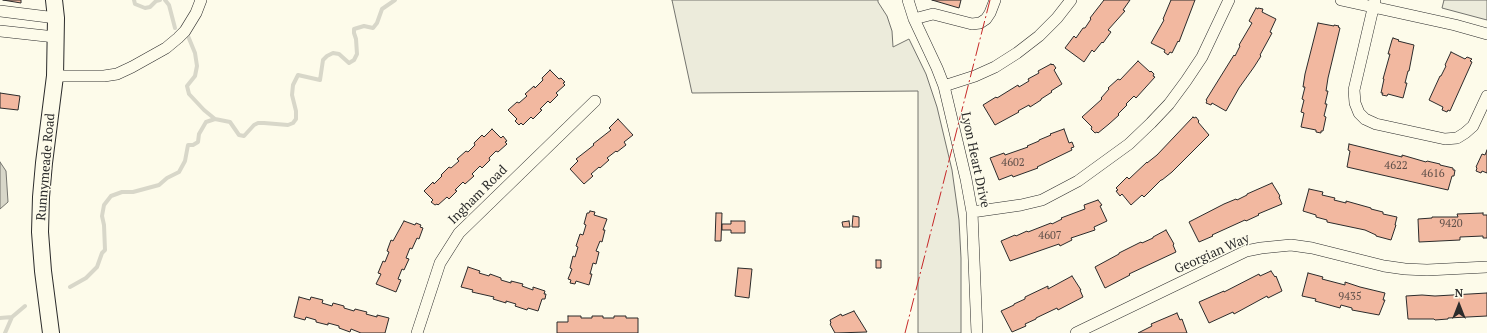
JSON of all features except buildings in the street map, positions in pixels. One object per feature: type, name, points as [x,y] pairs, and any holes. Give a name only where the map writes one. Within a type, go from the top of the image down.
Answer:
[{"type":"street","name":"Runnymeade Road","points":[[51,333],[43,271],[40,232],[44,163],[55,76],[56,18],[54,0]]},
{"type":"street","points":[[55,76],[104,76],[117,74],[132,67],[166,48],[178,38],[186,30],[201,0]]},
{"type":"street","name":"Lyon Heart Drive","points":[[908,0],[914,19],[944,86],[960,152],[972,212],[977,333]]},
{"type":"street","points":[[914,19],[933,14],[972,24],[980,23],[986,19],[990,13],[995,0]]},
{"type":"street","points":[[944,86],[975,76],[995,67],[1017,53],[1039,36],[1057,18],[1071,0]]},
{"type":"street","points":[[972,212],[1021,205],[1042,200],[1078,181],[1129,144],[1164,109],[1186,81],[1202,57],[1229,0]]},
{"type":"street","points":[[1341,0],[1374,4],[1487,34]]},
{"type":"street","points":[[1374,4],[1354,90],[1355,103],[1359,113],[1365,119],[1376,124],[1445,139],[1457,138],[1465,134],[1473,126],[1487,96]]},
{"type":"street","points":[[0,11],[56,18]]},
{"type":"street","points":[[0,32],[55,37]]},
{"type":"street","name":"Ingham Road","points":[[417,333],[440,263],[459,233],[595,101]]},
{"type":"street","name":"Georgian Way","points":[[1076,333],[1246,252],[1262,248],[1291,245],[1312,248],[1384,266],[1405,269],[1427,270],[1487,267]]},
{"type":"shaded area","points":[[672,0],[878,0],[887,16],[892,31],[893,47],[909,39],[926,74],[937,107],[952,170],[959,220],[961,258],[961,333],[918,333],[918,91],[692,93]]},
{"type":"shaded area","points":[[1444,0],[1487,0],[1487,20],[1442,8]]},
{"type":"shaded area","points":[[0,162],[6,171],[8,202],[0,209]]},
{"type":"waterway","points":[[134,0],[135,4],[145,8],[150,7],[156,1],[160,0]]},
{"type":"waterway","points":[[165,0],[169,5],[175,28]]},
{"type":"waterway","points":[[70,287],[86,278],[97,267],[102,253],[105,250],[104,225],[102,216],[104,205],[111,196],[122,192],[133,192],[159,185],[167,178],[179,172],[185,161],[188,145],[193,145],[198,142],[199,134],[206,122],[215,119],[230,122],[239,135],[244,136],[254,125],[258,123],[288,125],[293,123],[296,119],[296,111],[292,95],[293,85],[298,75],[320,80],[323,60],[333,53],[339,54],[349,63],[354,60],[357,54],[354,29],[364,26],[373,28],[377,23],[382,9],[395,0]]},
{"type":"waterway","points":[[188,36],[195,53],[197,66],[195,76],[187,86],[189,94],[215,119]]},
{"type":"waterway","points":[[0,318],[12,317],[25,306]]},
{"type":"waterway","points":[[5,333],[12,317]]},
{"type":"power","points":[[905,333],[990,0]]}]
